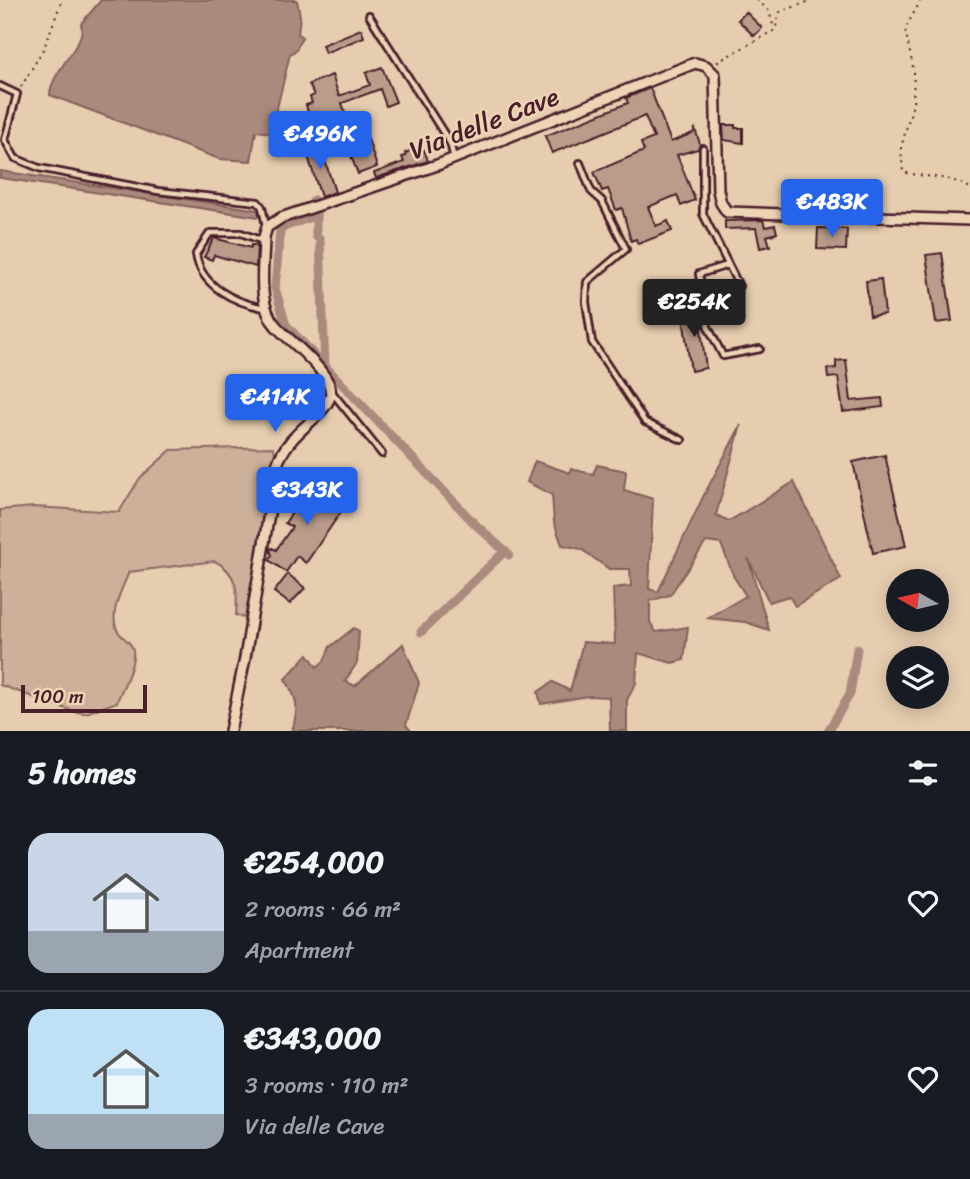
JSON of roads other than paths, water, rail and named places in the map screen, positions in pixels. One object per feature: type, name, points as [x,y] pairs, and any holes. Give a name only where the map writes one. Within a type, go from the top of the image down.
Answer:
[{"type":"street","name":"Via delle Cave","points":[[267,227],[297,213],[454,159],[695,63],[706,66],[715,75],[718,190],[720,203],[727,212],[970,220]]},
{"type":"street","points":[[230,731],[245,658],[276,465],[282,450],[329,399],[330,390],[326,378],[274,325],[265,309],[264,241],[267,227]]},
{"type":"lane","points":[[369,15],[450,143],[454,159]]},
{"type":"lane","points":[[0,86],[17,94],[5,140],[15,158],[39,168],[158,191],[258,202],[267,227]]},
{"type":"lane","points":[[703,148],[703,214],[739,286]]},
{"type":"lane","points":[[580,163],[591,191],[602,201],[626,249],[587,282],[586,302],[592,342],[645,422],[682,440]]},
{"type":"lane","points":[[264,241],[241,233],[210,233],[196,254],[198,270],[210,284],[252,306],[265,309]]},
{"type":"lane","points":[[728,265],[699,274],[708,327],[723,356],[760,349]]},
{"type":"lane","points":[[330,390],[382,454]]},
{"type":"waterway","points":[[314,200],[316,215],[280,231],[275,288],[286,325],[474,523],[509,555]]},
{"type":"waterway","points":[[316,215],[316,236],[320,240],[325,367]]},
{"type":"waterway","points":[[421,632],[505,551]]},
{"type":"waterway","points":[[828,731],[850,694],[857,649]]}]
